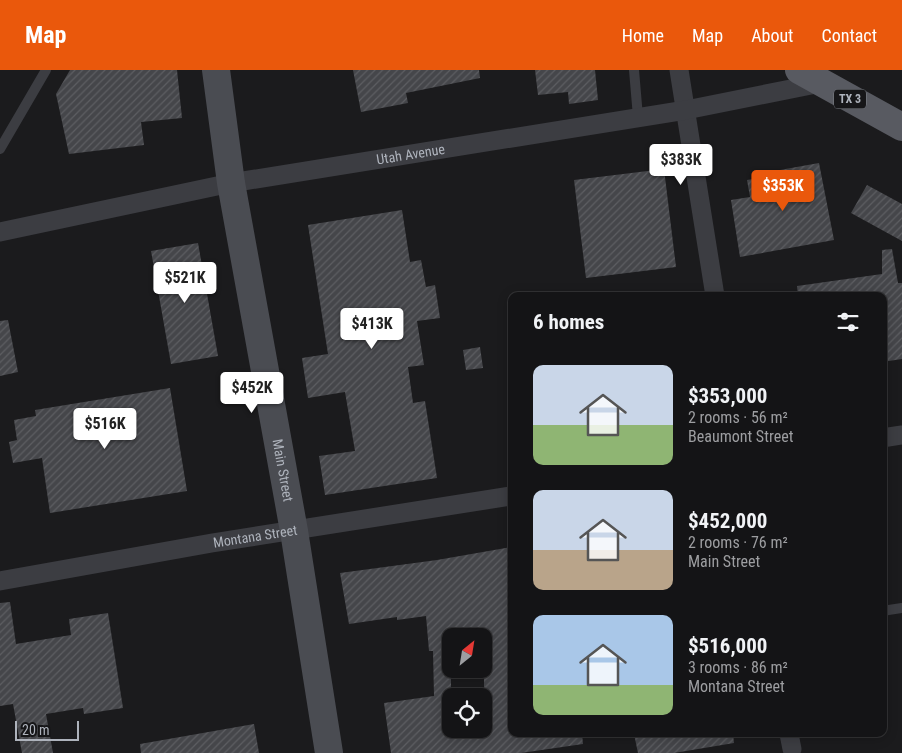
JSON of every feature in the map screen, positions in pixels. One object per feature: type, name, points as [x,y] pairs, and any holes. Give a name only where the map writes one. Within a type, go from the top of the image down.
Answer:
[{"type":"main road","name":"TX 3","points":[[810,77],[902,127]]},
{"type":"street","name":"Main Street","points":[[216,70],[231,182],[294,530],[329,753]]},
{"type":"street","points":[[679,70],[714,292]]},
{"type":"street","name":"Utah Avenue","points":[[0,232],[231,182],[686,110],[810,77]]},
{"type":"street","points":[[887,437],[902,435]]},
{"type":"street","name":"Montana Street","points":[[0,581],[294,530],[508,496]]},
{"type":"lane","points":[[0,149],[46,70]]},
{"type":"lane","points":[[634,70],[638,117]]},
{"type":"lane","points":[[887,610],[902,608]]},
{"type":"building","points":[[70,70],[177,70],[182,118],[141,122],[144,145],[69,154],[56,94]]},
{"type":"building","points":[[353,70],[479,70],[480,78],[406,93],[408,103],[361,112]]},
{"type":"building","points":[[535,70],[595,70],[598,100],[569,104],[568,92],[538,95]]},
{"type":"building","points":[[819,163],[834,240],[740,257],[731,200],[750,197],[747,180],[781,174],[780,170]]},
{"type":"building","points":[[664,169],[676,267],[586,278],[574,180]]},
{"type":"building","points":[[867,185],[902,204],[902,241],[851,213]]},
{"type":"building","points":[[402,210],[410,262],[421,260],[426,287],[435,285],[440,318],[417,321],[424,365],[408,367],[413,403],[425,401],[437,478],[325,495],[319,456],[355,451],[345,392],[308,398],[302,358],[328,354],[308,225]]},
{"type":"building","points":[[198,243],[218,356],[171,364],[151,251]]},
{"type":"building","points":[[892,249],[898,283],[902,283],[902,359],[887,361],[887,292],[798,292],[797,286],[882,274],[882,250]]},
{"type":"building","points":[[8,320],[18,372],[0,376],[0,321]]},
{"type":"building","points":[[480,347],[483,368],[466,370],[463,350]]},
{"type":"building","points":[[170,388],[187,491],[50,513],[42,458],[13,463],[9,442],[17,440],[14,420],[36,416],[35,410]]},
{"type":"building","points":[[508,548],[508,737],[582,737],[583,744],[521,753],[391,753],[384,703],[434,696],[433,651],[429,651],[426,616],[397,620],[397,617],[349,624],[340,573],[437,560]],"holes":[[[442,628],[492,628],[492,678],[484,678],[484,688],[492,688],[492,738],[442,738],[442,688],[451,688],[451,678],[442,678]]]},
{"type":"building","points":[[10,602],[16,644],[71,635],[69,619],[108,613],[123,708],[84,714],[83,708],[46,714],[53,753],[22,753],[13,704],[0,706],[0,603]]},
{"type":"building","points":[[254,724],[259,753],[141,753],[140,744]]},
{"type":"building","points":[[635,737],[733,737],[734,743],[674,753],[638,753]]}]
